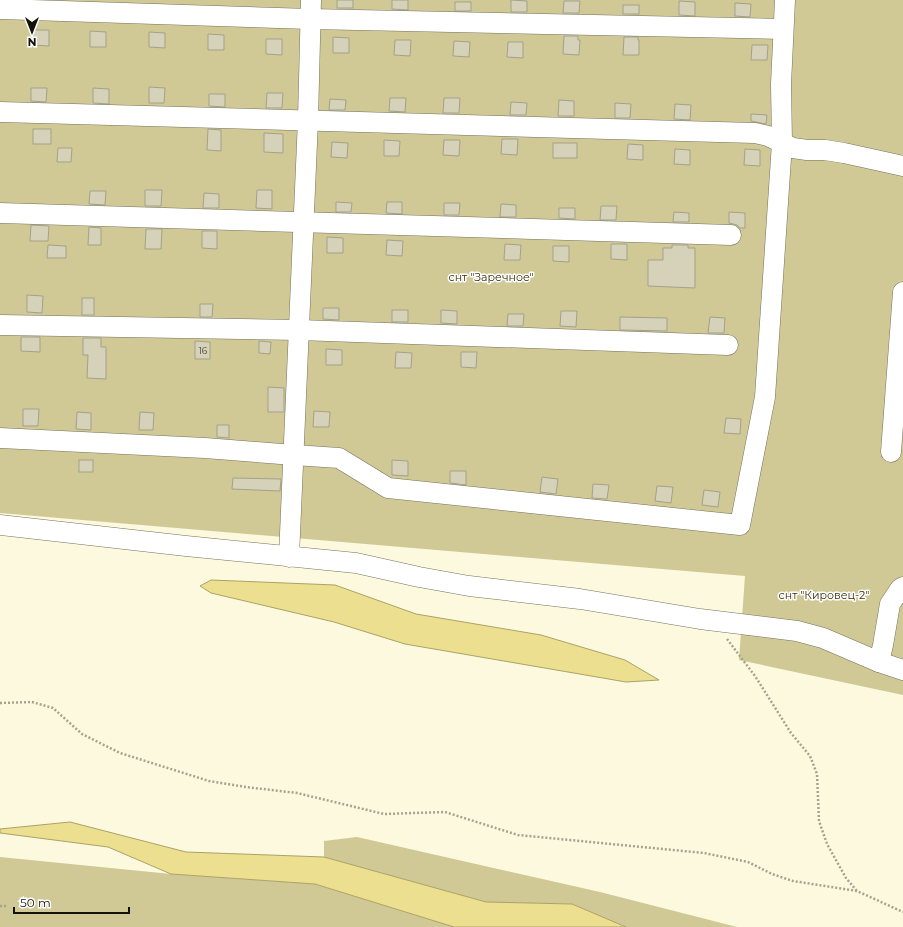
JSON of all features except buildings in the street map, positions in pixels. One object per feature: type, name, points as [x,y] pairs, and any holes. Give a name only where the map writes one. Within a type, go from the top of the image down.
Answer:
[{"type":"street","points":[[0,438],[206,448],[338,458],[388,488],[740,525],[765,398],[782,143],[781,84],[785,0]]},
{"type":"street","points":[[0,8],[311,10],[784,29]]},
{"type":"street","points":[[289,556],[304,222],[311,10]]},
{"type":"street","points":[[0,112],[755,133],[768,136],[793,148],[844,153],[903,166]]},
{"type":"street","points":[[0,214],[731,235]]},
{"type":"street","points":[[891,452],[902,327],[903,292]]},
{"type":"street","points":[[0,324],[299,330],[728,345]]},
{"type":"street","points":[[0,525],[356,563],[468,586],[580,599],[700,619],[797,631],[823,638],[879,662],[903,670]]},
{"type":"street","points":[[879,662],[890,604],[903,587]]},
{"type":"path","points":[[726,637],[755,676],[791,734],[810,756],[817,774],[819,821],[827,844],[846,878],[858,892]]},
{"type":"path","points":[[0,703],[32,702],[53,708],[82,734],[120,753],[209,781],[297,793],[384,814],[445,812],[518,834],[704,853],[748,862],[772,874],[793,882],[858,892],[903,912]]},
{"type":"path","points":[[0,906],[6,906]]},
{"type":"green space","name":"снт \"Заречное\"","points":[[0,0],[903,0],[903,695],[739,660],[745,576],[0,513]]},
{"type":"green space","points":[[357,837],[600,892],[737,927],[626,927],[572,904],[486,902],[324,857],[324,841]]},
{"type":"green space","points":[[0,857],[171,874],[315,884],[454,927],[0,927]]},
{"type":"shaded area","points":[[211,580],[335,585],[416,614],[541,635],[625,660],[659,680],[626,682],[405,644],[334,622],[211,593],[200,586]]},
{"type":"shaded area","points":[[70,822],[186,852],[324,857],[486,902],[572,904],[626,927],[454,927],[315,884],[171,874],[108,847],[0,833],[0,829]]},
{"type":"park label","name":"снт \"Кировец-2\"","points":[[824,595]]}]
